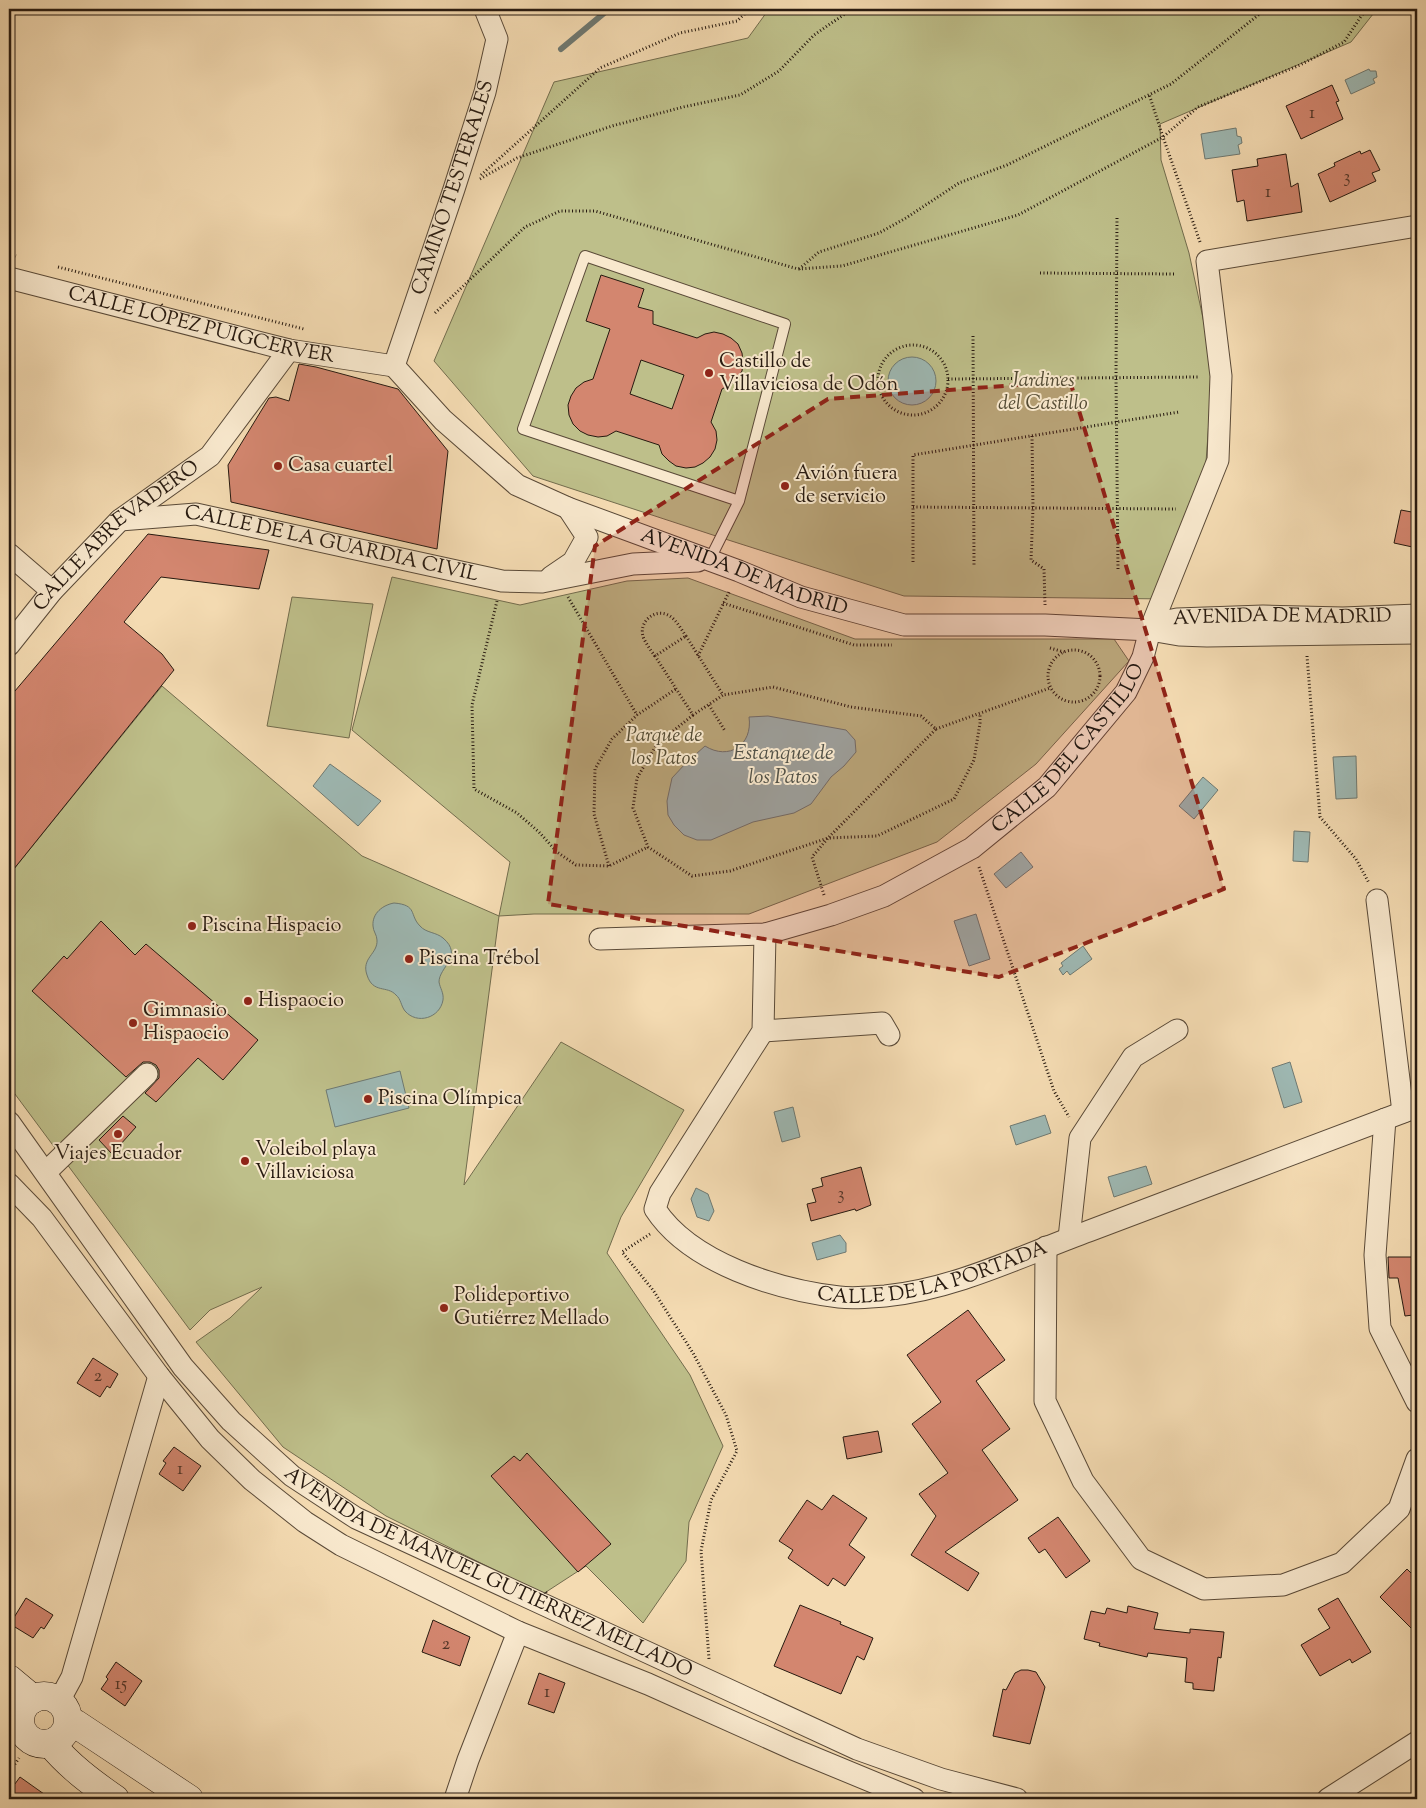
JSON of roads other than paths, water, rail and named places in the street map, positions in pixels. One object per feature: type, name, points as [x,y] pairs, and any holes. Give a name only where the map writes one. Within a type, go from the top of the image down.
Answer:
[{"type":"street","name":"CAMINO TESTERALES","points":[[394,366],[485,92],[497,40],[485,9]]},
{"type":"street","name":"CALLE DEL CASTILLO","points":[[600,939],[765,934],[831,915],[884,896],[972,848],[1048,787],[1126,692],[1143,657],[1150,630],[1218,460],[1221,376],[1207,261],[1417,226]]},
{"type":"street","name":"CALLE LÓPEZ PUIGCERVER","points":[[9,278],[289,350],[394,366]]},
{"type":"street","name":"CALLE ABREVADERO","points":[[9,645],[52,591],[120,520],[210,456],[289,350]]},
{"type":"street","name":"AVENIDA DE MADRID","points":[[394,366],[443,420],[517,485],[568,508],[739,571],[801,597],[904,625],[1045,625],[1150,630],[1179,635],[1207,636],[1417,633]]},
{"type":"street","points":[[550,580],[573,562],[587,537],[568,508]]},
{"type":"street","name":"CALLE DE LA GUARDIA CIVIL","points":[[120,520],[196,514],[502,581],[550,580],[633,564],[709,561]]},
{"type":"street","points":[[9,554],[52,591]]},
{"type":"street","name":"AVENIDA DE MADRID","points":[[1150,630],[1162,622],[1186,618],[1263,616],[1343,618],[1417,615]]},
{"type":"street","points":[[1378,900],[1402,1113],[1375,1255],[1380,1328],[1417,1402]]},
{"type":"street","points":[[765,934],[763,1031],[882,1023],[889,1035]]},
{"type":"street","points":[[1068,1238],[1080,1138],[1133,1057],[1178,1030]]},
{"type":"street","name":"CALLE DE LA PORTADA","points":[[763,1031],[660,1193],[655,1209],[665,1224],[697,1250],[740,1272],[790,1288],[841,1298],[886,1296],[928,1289],[960,1280],[1402,1113]]},
{"type":"street","points":[[46,1172],[147,1074]]},
{"type":"street","name":"AVENIDA DE MANUEL GUTIÉRREZ MELLADO","points":[[9,1122],[183,1367],[231,1421],[292,1476],[356,1518],[857,1749],[941,1779],[1017,1799]]},
{"type":"street","name":"AVENIDA DE MANUEL GUTIÉRREZ MELLADO","points":[[9,1184],[42,1218],[158,1376],[210,1439],[252,1480],[305,1522],[341,1545],[518,1632],[648,1684],[793,1749],[914,1799]]},
{"type":"street","points":[[42,1218],[66,1201]]},
{"type":"street","points":[[1046,1247],[1045,1401],[1083,1481],[1141,1559],[1204,1589],[1283,1585],[1342,1563],[1399,1509],[1417,1459]]},
{"type":"street","points":[[53,1707],[72,1677],[158,1376]]},
{"type":"street","points":[[455,1799],[468,1760],[518,1632]]},
{"type":"street","points":[[9,1679],[189,1799]]},
{"type":"street","points":[[25,1705],[53,1707],[64,1735],[52,1744],[40,1744],[28,1739],[14,1720],[21,1714],[25,1705]]},
{"type":"street","points":[[1328,1799],[1417,1742]]},
{"type":"street","points":[[52,1744],[63,1758],[115,1799]]},
{"type":"lane","points":[[709,561],[739,502],[785,324],[585,256],[523,429],[739,502]]},
{"type":"water","points":[[1369,69],[1370,71],[1376,71],[1377,77],[1373,79],[1375,83],[1351,94],[1345,80]]},
{"type":"water","points":[[1236,128],[1237,136],[1241,137],[1242,143],[1238,145],[1240,154],[1205,159],[1201,134]]},
{"type":"water","points":[[907,357],[917,357],[929,364],[936,376],[936,386],[929,398],[917,405],[907,405],[899,401],[892,394],[888,386],[888,376],[892,368],[899,361]]},
{"type":"water","name":"Estanque de los Patos","points":[[768,716],[846,730],[855,740],[856,752],[831,777],[811,804],[794,813],[753,822],[711,840],[697,840],[684,835],[674,825],[668,815],[667,801],[672,778],[705,746],[723,752],[738,748],[747,735],[749,717]]},
{"type":"water","points":[[1356,756],[1357,798],[1336,799],[1333,757]]},
{"type":"water","points":[[330,764],[381,801],[358,826],[313,786]]},
{"type":"water","points":[[1203,777],[1218,790],[1194,819],[1179,806]]},
{"type":"water","points":[[1294,831],[1310,832],[1308,862],[1293,861]]},
{"type":"water","points":[[1021,852],[1033,867],[1006,888],[994,874]]},
{"type":"water","name":"Piscina Trébol","points":[[394,903],[410,908],[420,926],[443,938],[449,944],[451,950],[451,956],[439,982],[443,997],[441,1006],[433,1015],[427,1018],[416,1018],[410,1015],[405,1011],[396,995],[389,990],[373,985],[367,975],[366,964],[377,945],[373,926],[374,917],[379,910]]},
{"type":"water","points":[[976,914],[990,959],[969,966],[954,921]]},
{"type":"water","points":[[1083,946],[1092,959],[1070,975],[1067,971],[1063,975],[1059,969],[1063,966],[1061,963]]},
{"type":"water","points":[[1290,1062],[1302,1102],[1284,1108],[1272,1068]]},
{"type":"water","name":"Piscina Olímpica","points":[[400,1071],[409,1108],[335,1127],[326,1090]]},
{"type":"water","points":[[793,1107],[800,1137],[782,1142],[774,1112]]},
{"type":"water","points":[[1045,1115],[1051,1133],[1016,1145],[1010,1126]]},
{"type":"water","points":[[1146,1166],[1152,1184],[1114,1197],[1108,1177]]},
{"type":"water","points":[[696,1188],[708,1194],[714,1211],[709,1221],[697,1217],[691,1199]]},
{"type":"water","points":[[840,1235],[846,1243],[846,1252],[817,1260],[812,1243]]},
{"type":"waterway","points":[[561,49],[609,9]]},
{"type":"place","name":"Castillo de Villaviciosa de Odón","points":[[709,373]]},
{"type":"place","name":"Casa cuartel","points":[[278,466]]},
{"type":"place","name":"Avión fuera de servicio","points":[[785,486]]},
{"type":"place","name":"Piscina Hispacio","points":[[192,926]]},
{"type":"place","name":"Piscina Trébol","points":[[409,959]]},
{"type":"place","name":"Hispaocio","points":[[248,1001]]},
{"type":"place","name":"Gimnasio Hispaocio","points":[[133,1023]]},
{"type":"place","name":"Piscina Olímpica","points":[[368,1099]]},
{"type":"place","name":"Viajes Ecuador","points":[[118,1134]]},
{"type":"place","name":"Voleibol playa Villaviciosa","points":[[245,1161]]},
{"type":"place","name":"Polideportivo Gutiérrez Mellado","points":[[444,1308]]},
{"type":"park label","name":"Jardines del Castillo","points":[[1043,392]]},
{"type":"park label","name":"Parque de los Patos","points":[[664,748]]}]
